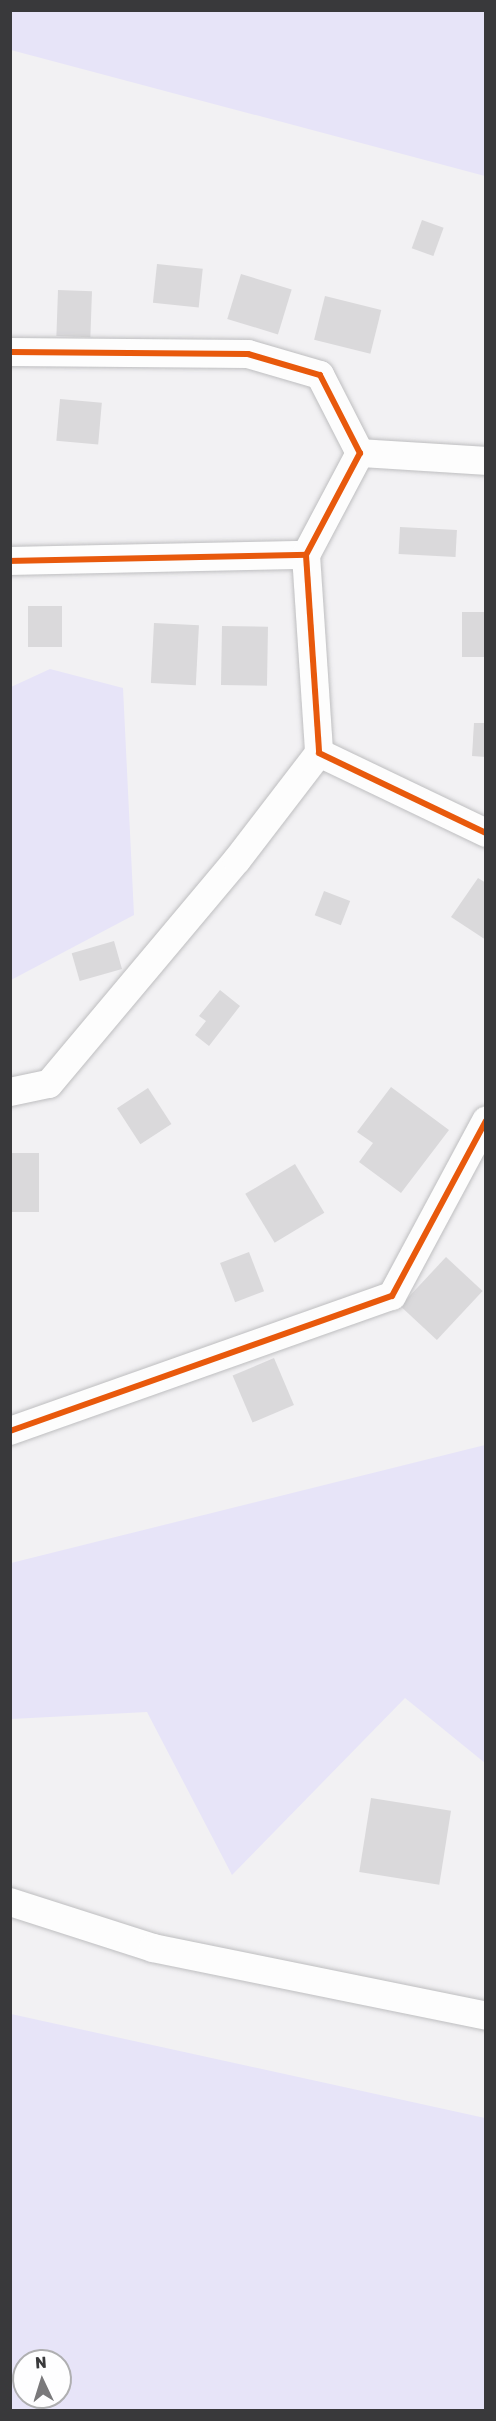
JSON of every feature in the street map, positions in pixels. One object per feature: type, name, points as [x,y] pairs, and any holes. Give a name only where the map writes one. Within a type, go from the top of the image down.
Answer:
[{"type":"street","points":[[10,352],[248,354],[320,375],[360,453]]},
{"type":"street","points":[[360,453],[486,461]]},
{"type":"street","points":[[10,1092],[49,1084],[237,860],[319,753],[306,555],[360,453]]},
{"type":"street","points":[[10,561],[306,555]]},
{"type":"street","points":[[319,753],[486,833]]},
{"type":"street","points":[[10,1431],[392,1296],[486,1121]]},
{"type":"street","points":[[10,1902],[153,1948],[486,2016]]},
{"type":"shaded area","points":[[10,11],[485,11],[485,176],[11,50]]},
{"type":"shaded area","points":[[50,669],[123,688],[134,915],[11,980],[11,687]]},
{"type":"shaded area","points":[[485,1445],[485,1763],[405,1698],[232,1875],[147,1712],[11,1719],[11,1563]]},
{"type":"shaded area","points":[[11,2014],[485,2118],[485,2410],[11,2410]]},
{"type":"building","points":[[422,220],[444,228],[433,256],[412,248]]},
{"type":"building","points":[[157,264],[203,269],[199,308],[153,303]]},
{"type":"building","points":[[241,274],[292,289],[278,334],[227,319]]},
{"type":"building","points":[[58,290],[92,291],[90,337],[56,336]]},
{"type":"building","points":[[325,296],[381,310],[370,354],[314,340]]},
{"type":"building","points":[[60,399],[102,403],[98,445],[56,441]]},
{"type":"building","points":[[400,527],[457,530],[456,557],[399,554]]},
{"type":"building","points":[[28,606],[62,606],[62,647],[28,647]]},
{"type":"building","points":[[462,612],[486,612],[486,657],[462,657]]},
{"type":"building","points":[[154,623],[199,625],[196,685],[151,683]]},
{"type":"building","points":[[222,626],[268,627],[267,686],[221,685]]},
{"type":"building","points":[[474,723],[486,723],[486,757],[472,756]]},
{"type":"building","points":[[478,878],[486,883],[486,940],[451,917]]},
{"type":"building","points":[[324,891],[350,901],[341,925],[315,915]]},
{"type":"building","points":[[114,941],[122,969],[80,981],[72,953]]},
{"type":"building","points":[[220,990],[240,1006],[209,1046],[195,1035],[206,1021],[199,1016]]},
{"type":"building","points":[[391,1087],[449,1130],[401,1193],[359,1162],[373,1143],[357,1132]]},
{"type":"building","points":[[148,1088],[171,1124],[140,1144],[117,1108]]},
{"type":"building","points":[[10,1153],[39,1153],[39,1212],[10,1212]]},
{"type":"building","points":[[295,1164],[324,1213],[275,1243],[245,1194]]},
{"type":"building","points":[[249,1252],[264,1291],[235,1302],[220,1263]]},
{"type":"building","points":[[446,1257],[483,1291],[437,1340],[400,1306]]},
{"type":"building","points":[[274,1358],[294,1405],[253,1423],[233,1376]]},
{"type":"building","points":[[371,1798],[451,1811],[439,1885],[359,1872]]},
{"type":"cycle path","points":[[10,352],[248,354],[320,375],[360,453],[306,555]]},
{"type":"cycle path","points":[[10,561],[306,555],[319,753],[486,833]]},
{"type":"cycle path","points":[[10,1431],[392,1296],[486,1121]]}]
